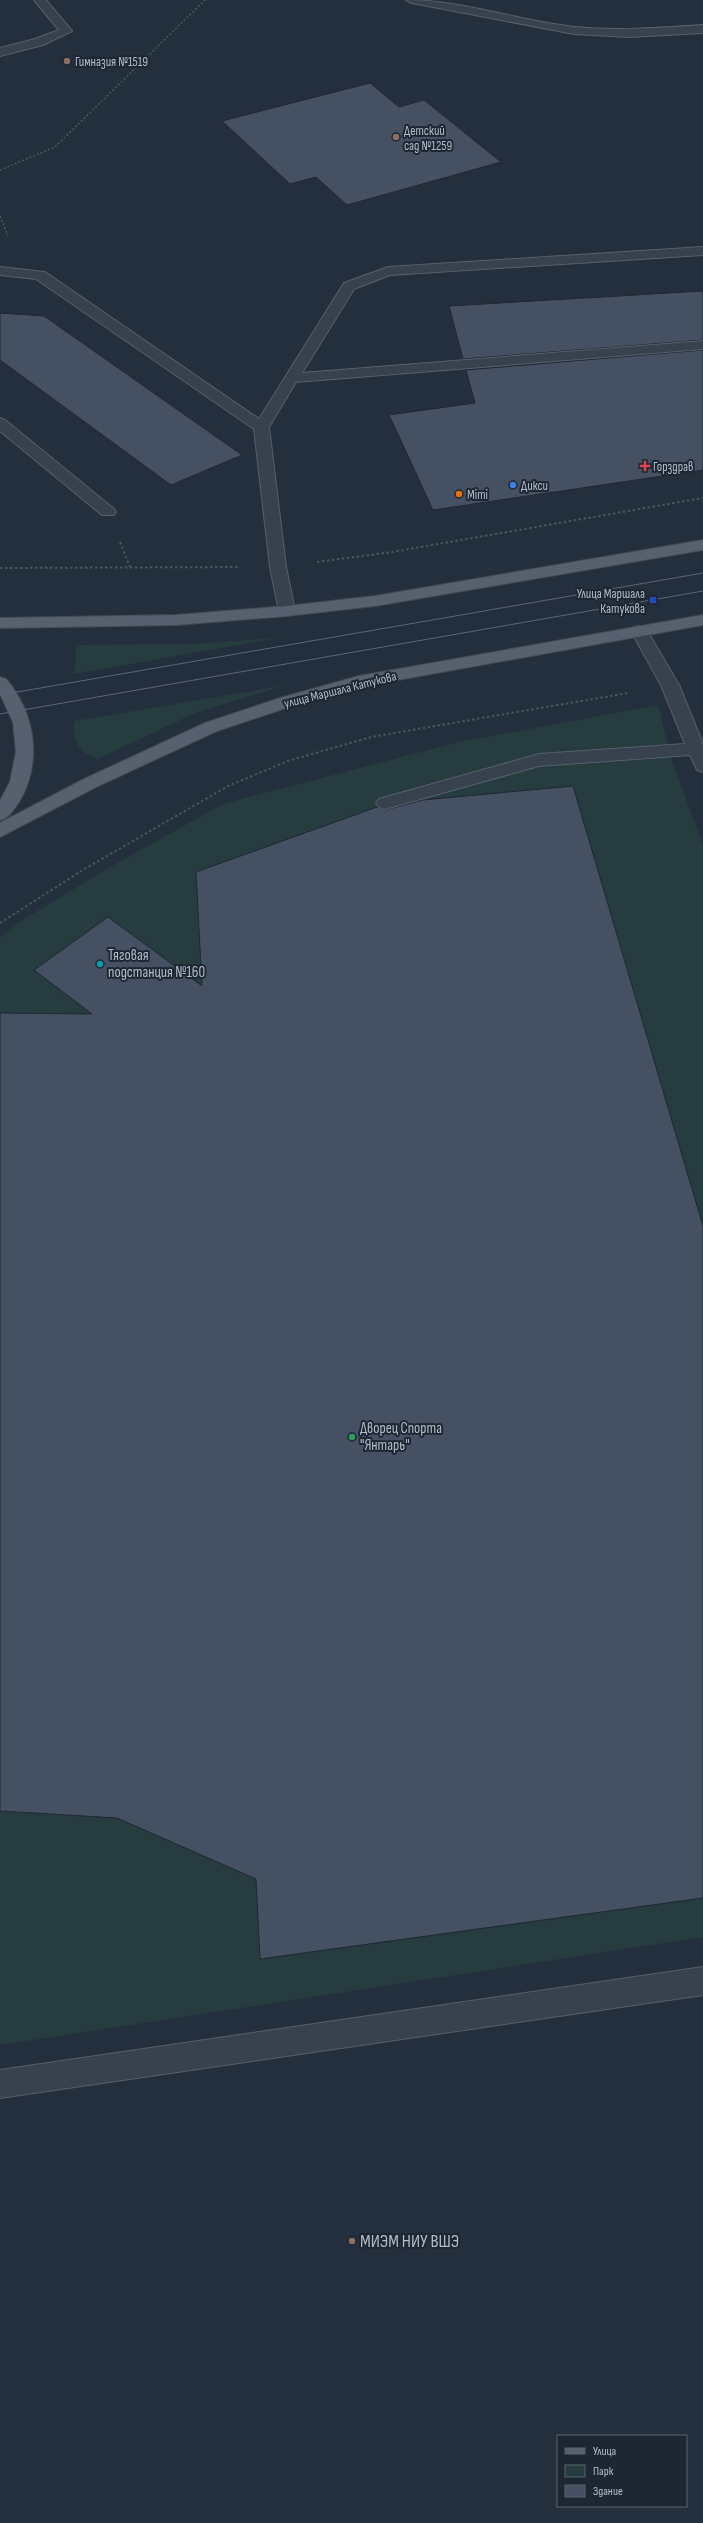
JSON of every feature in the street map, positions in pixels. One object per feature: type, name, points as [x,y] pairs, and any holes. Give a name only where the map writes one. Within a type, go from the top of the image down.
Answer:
[{"type":"main road","points":[[0,623],[176,620],[287,611],[376,601],[703,545]]},
{"type":"main road","name":"улица Маршала Катукова","points":[[0,831],[90,783],[204,731],[286,702],[359,682],[703,620]]},
{"type":"main road","points":[[0,683],[10,693],[18,710],[26,738],[22,768],[13,797],[0,814]]},
{"type":"lane","points":[[0,52],[39,42],[66,31],[40,0]]},
{"type":"lane","points":[[412,0],[574,30],[629,34],[703,29]]},
{"type":"lane","points":[[287,611],[278,567],[261,427],[349,286],[388,271],[703,251]]},
{"type":"lane","points":[[0,272],[40,275],[261,427]]},
{"type":"lane","points":[[292,378],[703,345]]},
{"type":"lane","points":[[0,423],[108,512]]},
{"type":"lane","points":[[385,804],[539,760],[700,758],[696,730],[639,631]]},
{"type":"lane","points":[[0,2084],[703,1981]]},
{"type":"path","points":[[0,170],[55,148],[206,0]]},
{"type":"path","points":[[0,568],[278,567],[392,552],[703,498]]},
{"type":"path","points":[[0,923],[86,868],[222,790],[288,761],[371,737],[670,685]]},
{"type":"green space","points":[[277,638],[74,674],[77,645],[193,644]]},
{"type":"green space","points":[[282,686],[195,713],[98,759],[85,753],[81,749],[74,734],[74,721]]},
{"type":"green space","name":"Дворец Спорта \"Янтарь\"","points":[[658,705],[672,761],[703,845],[703,1937],[0,2045],[0,938],[16,924],[112,866],[223,804],[459,742]]},
{"type":"building","points":[[370,83],[399,107],[424,100],[501,162],[347,205],[316,177],[290,184],[222,121]]},
{"type":"building","points":[[703,291],[703,340],[463,359],[449,306]]},
{"type":"building","points":[[0,313],[44,316],[242,455],[171,485],[0,360]]},
{"type":"building","points":[[703,350],[703,470],[433,510],[389,415],[475,403],[466,370]]},
{"type":"building","name":"Дворец Спорта \"Янтарь\"","points":[[573,786],[703,1226],[703,1898],[260,1959],[256,1879],[117,1818],[0,1811],[0,1013],[92,1014],[34,970],[108,917],[202,986],[196,872],[377,807],[385,810],[423,800]]},
{"type":"tram line","points":[[0,695],[703,573]]},
{"type":"tram line","points":[[0,714],[703,591]]},
{"type":"place","name":"Гимназия №1519","points":[[67,61]]},
{"type":"place","name":"Детский сад №1259","points":[[396,137]]},
{"type":"place","name":"Горздрав","points":[[645,466]]},
{"type":"place","name":"Дикси","points":[[513,485]]},
{"type":"place","name":"Mimi","points":[[459,494]]},
{"type":"place","name":"Улица Маршала Катукова","points":[[653,600]]},
{"type":"place","name":"Тяговая подстанция №160","points":[[100,964]]},
{"type":"place","name":"Дворец Спорта \"Янтарь\"","points":[[352,1437]]},
{"type":"place","name":"МИЭМ НИУ ВШЭ","points":[[352,2241]]}]
